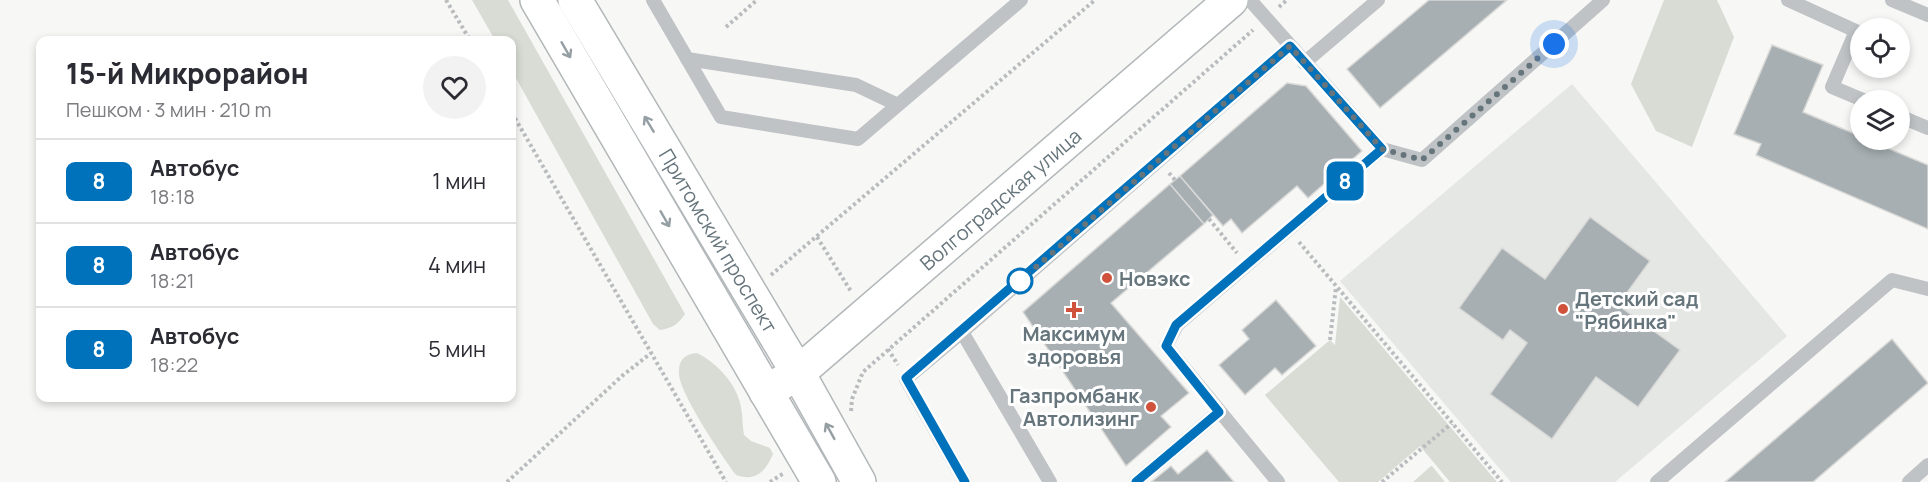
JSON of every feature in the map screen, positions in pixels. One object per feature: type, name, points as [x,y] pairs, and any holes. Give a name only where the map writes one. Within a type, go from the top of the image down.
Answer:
[{"type":"main road","name":"Притомский проспект","points":[[537,0],[819,482]]},
{"type":"main road","name":"Притомский проспект","points":[[575,0],[798,373],[859,482]]},
{"type":"main road","name":"Волгоградская улица","points":[[766,392],[798,373],[1231,0]]},
{"type":"lane","points":[[653,0],[721,117],[858,139],[1021,0]]},
{"type":"lane","points":[[1250,0],[1382,149],[1422,160],[1603,0]]},
{"type":"lane","points":[[1304,63],[1378,0]]},
{"type":"lane","points":[[1788,0],[1856,31],[1832,87],[1850,95]]},
{"type":"lane","points":[[1892,0],[1928,15]]},
{"type":"lane","points":[[965,482],[906,378],[962,332],[1290,46]]},
{"type":"lane","points":[[687,59],[856,85],[898,105]]},
{"type":"lane","points":[[1910,121],[1928,128]]},
{"type":"lane","points":[[1278,482],[1166,346],[1176,325],[1382,149]]},
{"type":"lane","points":[[1657,482],[1892,280],[1928,289]]},
{"type":"lane","points":[[962,332],[1050,482]]},
{"type":"lane","points":[[1136,482],[1219,412]]},
{"type":"lane","points":[[1909,482],[1928,465]]},
{"type":"path","points":[[446,0],[468,36]]},
{"type":"path","points":[[726,27],[757,0]]},
{"type":"path","points":[[766,280],[1095,0]]},
{"type":"path","points":[[852,399],[863,372],[888,349],[1287,0]]},
{"type":"path","points":[[516,120],[726,482]]},
{"type":"path","points":[[1209,219],[1248,265]]},
{"type":"path","points":[[1289,230],[1501,482]]},
{"type":"path","points":[[817,237],[852,294]]},
{"type":"path","points":[[1330,340],[1336,287]]},
{"type":"path","points":[[507,482],[622,376],[651,353]]},
{"type":"path","points":[[1382,482],[1452,423]]},
{"type":"path","points":[[770,482],[789,470]]},
{"type":"shaded area","points":[[472,0],[508,0],[685,314],[675,325],[660,330],[653,324],[516,78],[516,36],[493,36]]},
{"type":"shaded area","points":[[1664,0],[1717,0],[1734,37],[1692,147],[1656,131],[1631,84]]},
{"type":"shaded area","name":"Детский сад \"Рябинка\"","points":[[1572,84],[1787,336],[1615,482],[1511,482],[1340,281]]},
{"type":"shaded area","points":[[1340,297],[1497,482],[1450,482],[1420,446],[1378,482],[1339,482],[1265,395],[1330,340],[1335,345]]},
{"type":"shaded area","points":[[697,353],[712,362],[731,382],[739,398],[744,435],[751,441],[770,448],[773,454],[767,466],[759,474],[749,477],[736,475],[686,396],[679,374],[681,361],[686,356]]},
{"type":"shaded area","points":[[1431,466],[1445,482],[1413,482]]},
{"type":"building","points":[[1429,0],[1507,0],[1380,108],[1347,69]]},
{"type":"building","points":[[1772,45],[1823,65],[1803,112],[1850,132],[1850,150],[1892,150],[1928,165],[1928,229],[1756,155],[1761,144],[1734,134]]},
{"type":"building","points":[[1287,83],[1306,86],[1362,151],[1308,198],[1297,186],[1242,233],[1231,219],[1223,226],[1180,176]]},
{"type":"building","points":[[1180,176],[1213,215],[1204,224],[1170,184]]},
{"type":"building","points":[[1170,184],[1204,224],[1111,303],[1189,393],[1161,416],[1171,427],[1126,466],[1023,312]]},
{"type":"building","points":[[1590,217],[1650,261],[1618,305],[1680,350],[1638,407],[1596,377],[1552,439],[1490,394],[1527,343],[1510,330],[1503,340],[1459,308],[1502,248],[1545,279]]},
{"type":"building","points":[[1276,300],[1316,346],[1282,375],[1275,368],[1245,395],[1219,365],[1249,339],[1242,330]]},
{"type":"building","points":[[1892,339],[1928,383],[1813,482],[1725,482]]},
{"type":"building","points":[[1207,450],[1234,482],[1151,482],[1171,466],[1178,474]]},
{"type":"bus line","name":"8","points":[[965,482],[906,378],[977,319],[1290,46],[1382,149],[1176,325],[1166,346],[1219,412],[1136,482]]},
{"type":"place","name":"Новэкс","points":[[1107,278]]},
{"type":"place","name":"Детский сад \"Рябинка\"","points":[[1563,309]]},
{"type":"place","name":"Максимум здоровья","points":[[1074,310]]},
{"type":"place","name":"Газпромбанк Автолизинг","points":[[1151,407]]},
{"type":"route","points":[[1020,281],[1290,46],[1382,149],[1422,160],[1554,44]]}]
